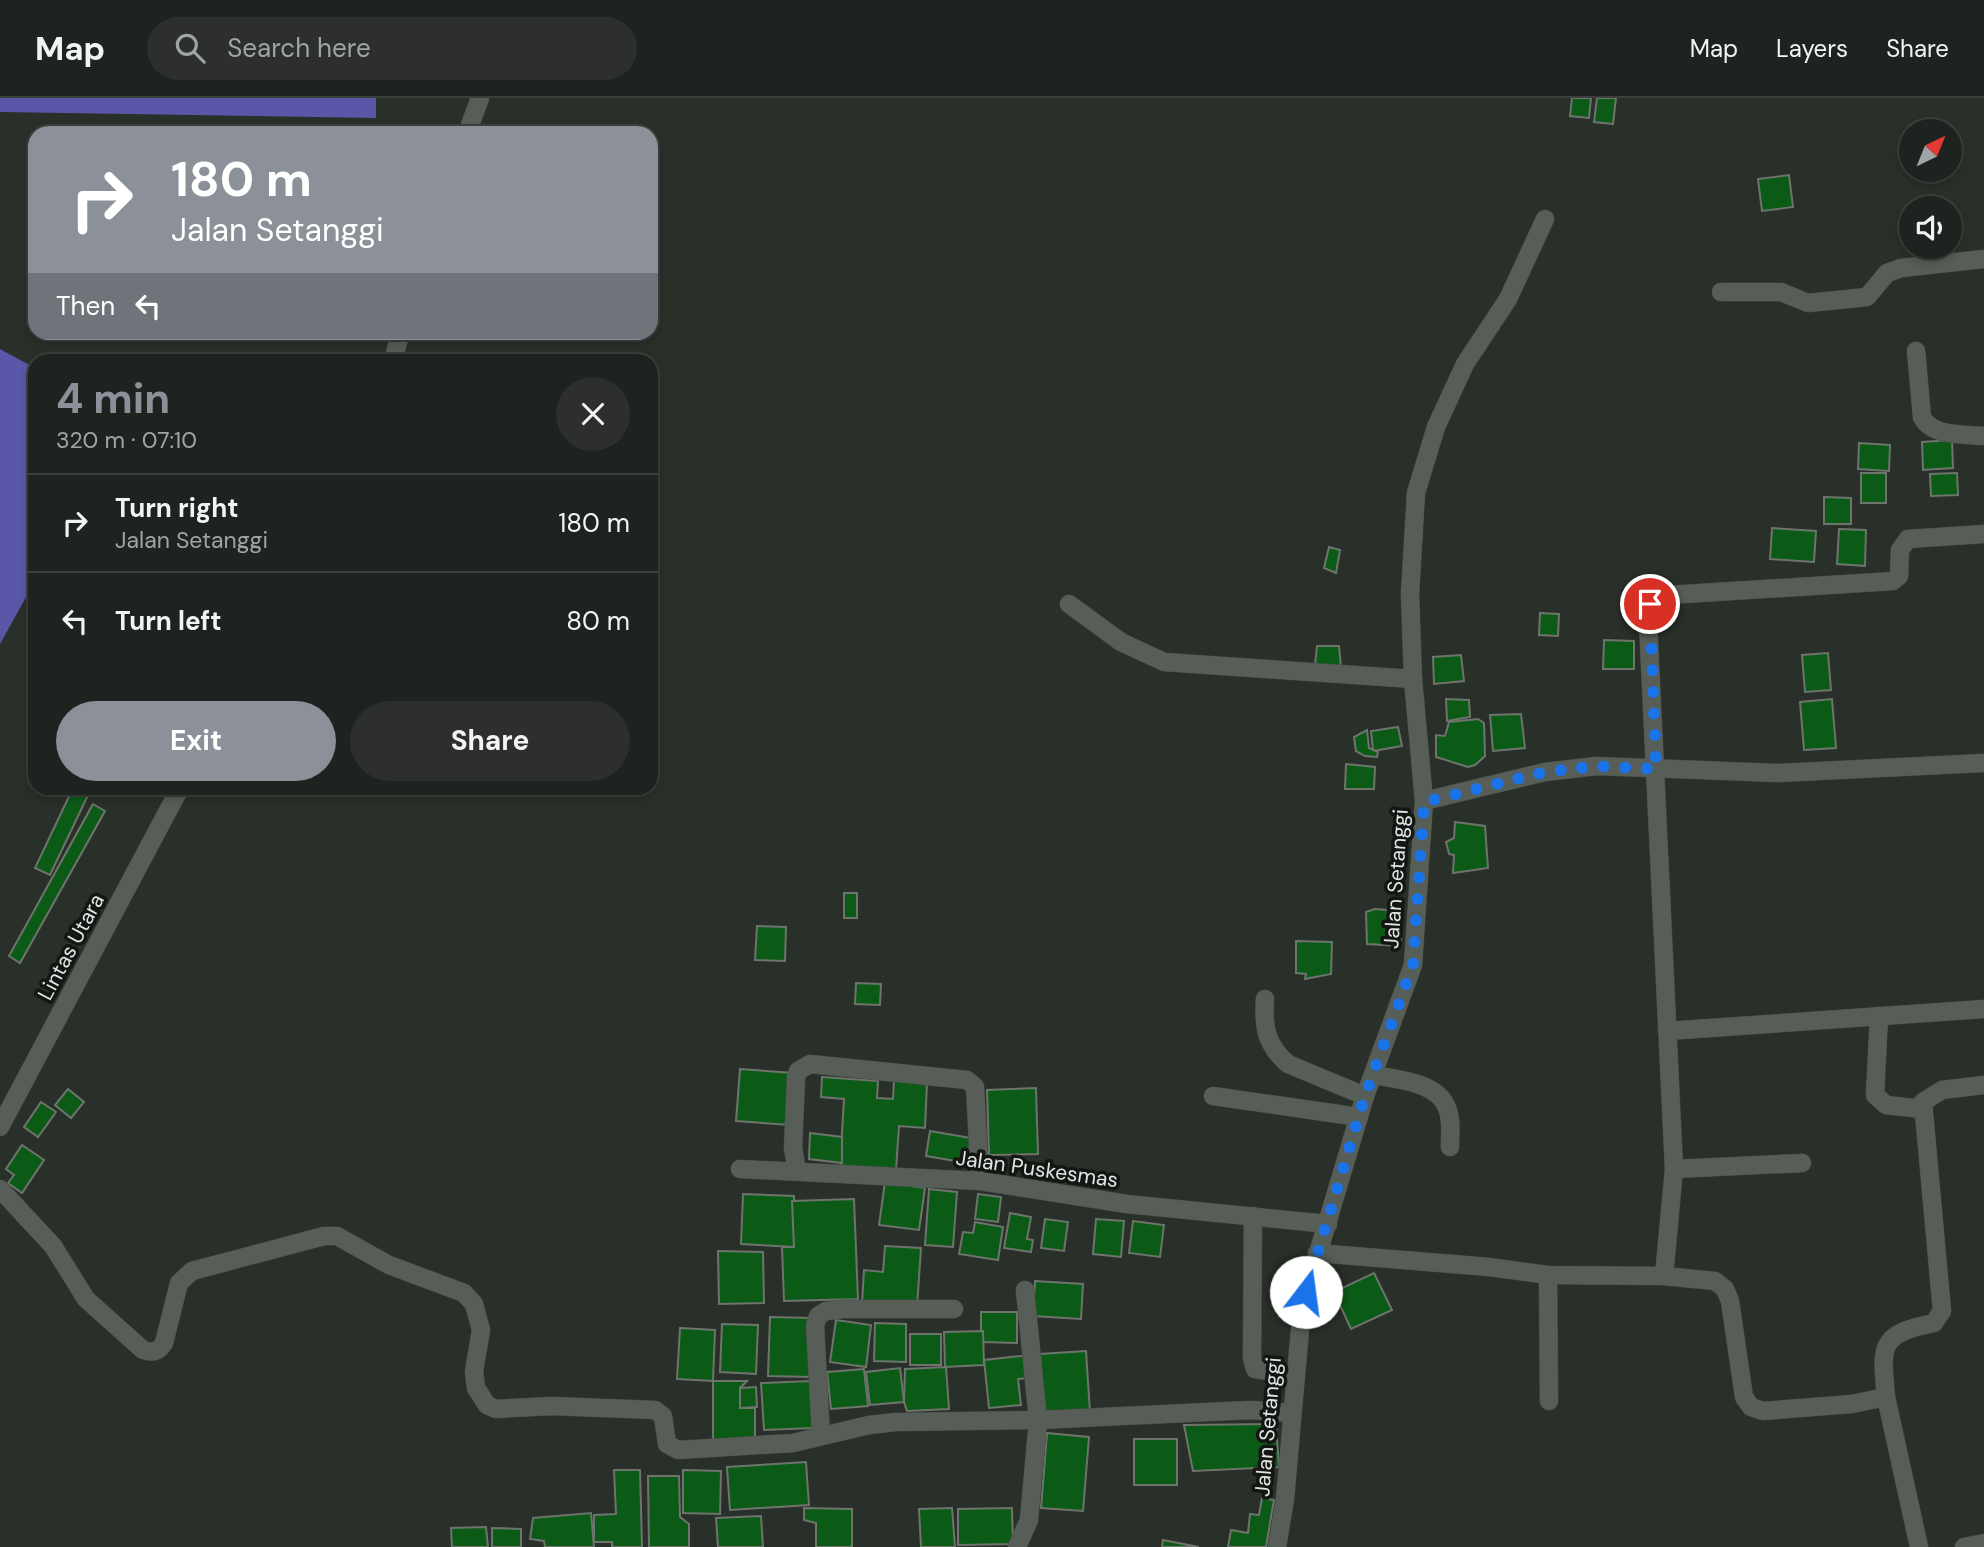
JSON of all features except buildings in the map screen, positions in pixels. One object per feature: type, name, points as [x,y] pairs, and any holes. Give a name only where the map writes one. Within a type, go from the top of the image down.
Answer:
[{"type":"street","points":[[470,126],[480,98]]},
{"type":"street","points":[[1424,802],[1412,679],[1410,594],[1416,493],[1436,427],[1465,364],[1508,299],[1545,219]]},
{"type":"street","points":[[1721,292],[1782,292],[1808,303],[1867,297],[1887,273],[1901,268],[1984,259]]},
{"type":"street","points":[[1916,351],[1922,417],[1926,425],[1937,430],[1984,436]]},
{"type":"street","points":[[1664,1276],[1674,1169],[1648,622],[1650,604],[1657,596],[1885,583],[1899,576],[1900,550],[1908,539],[1984,534]]},
{"type":"street","points":[[1069,604],[1121,642],[1164,662],[1412,679]]},
{"type":"street","name":"Jalan Setanggi","points":[[1277,1547],[1285,1499],[1302,1307],[1365,1096],[1375,1075],[1413,965],[1424,802],[1545,772],[1596,766],[1777,773],[1984,763]]},
{"type":"street","name":"Lintas Utara","points":[[0,1127],[176,795]]},
{"type":"street","points":[[1265,999],[1263,1023],[1266,1038],[1279,1057],[1288,1064],[1365,1096]]},
{"type":"street","points":[[1667,1031],[1984,1009]]},
{"type":"street","points":[[1879,1016],[1875,1095],[1886,1105],[1922,1109]]},
{"type":"street","points":[[796,1171],[793,1148],[796,1079],[799,1071],[810,1064],[961,1077],[973,1083],[976,1092],[980,1181]]},
{"type":"street","points":[[1375,1075],[1427,1088],[1437,1094],[1447,1108],[1450,1147]]},
{"type":"street","points":[[1919,1547],[1886,1397],[1882,1356],[1886,1343],[1907,1328],[1934,1323],[1942,1311],[1923,1102],[1942,1090],[1984,1085]]},
{"type":"street","points":[[1213,1096],[1359,1117]]},
{"type":"street","points":[[1674,1169],[1802,1163]]},
{"type":"street","name":"Jalan Puskesmas","points":[[740,1169],[980,1181],[1127,1204],[1328,1224]]},
{"type":"street","points":[[0,1189],[53,1246],[86,1299],[143,1350],[152,1353],[159,1350],[164,1343],[179,1283],[192,1271],[331,1235],[389,1265],[464,1293],[474,1304],[481,1330],[474,1371],[476,1388],[487,1405],[496,1409],[552,1406],[656,1410],[663,1416],[667,1444],[678,1450],[793,1443],[896,1422],[1038,1420],[1251,1410],[1291,1413]]},
{"type":"street","points":[[1253,1216],[1252,1358],[1255,1369],[1295,1375]]},
{"type":"street","points":[[1317,1253],[1489,1267],[1548,1275],[1664,1276],[1715,1281],[1725,1289],[1730,1301],[1744,1396],[1756,1410],[1852,1404],[1886,1397]]},
{"type":"street","points":[[1548,1275],[1549,1401]]},
{"type":"street","points":[[1019,1546],[1029,1520],[1038,1420],[1025,1290]]},
{"type":"street","points":[[821,1436],[815,1326],[818,1316],[826,1311],[842,1309],[954,1310]]},
{"type":"street","points":[[1964,1547],[1984,1543]]},
{"type":"shaded area","points":[[0,98],[376,98],[376,118],[0,112]]},
{"type":"shaded area","points":[[0,349],[28,364],[28,594],[0,644]]},
{"type":"route","points":[[1306,1292],[1365,1096],[1375,1075],[1413,965],[1424,802],[1545,772],[1596,766],[1656,769],[1648,622],[1650,604]]}]
